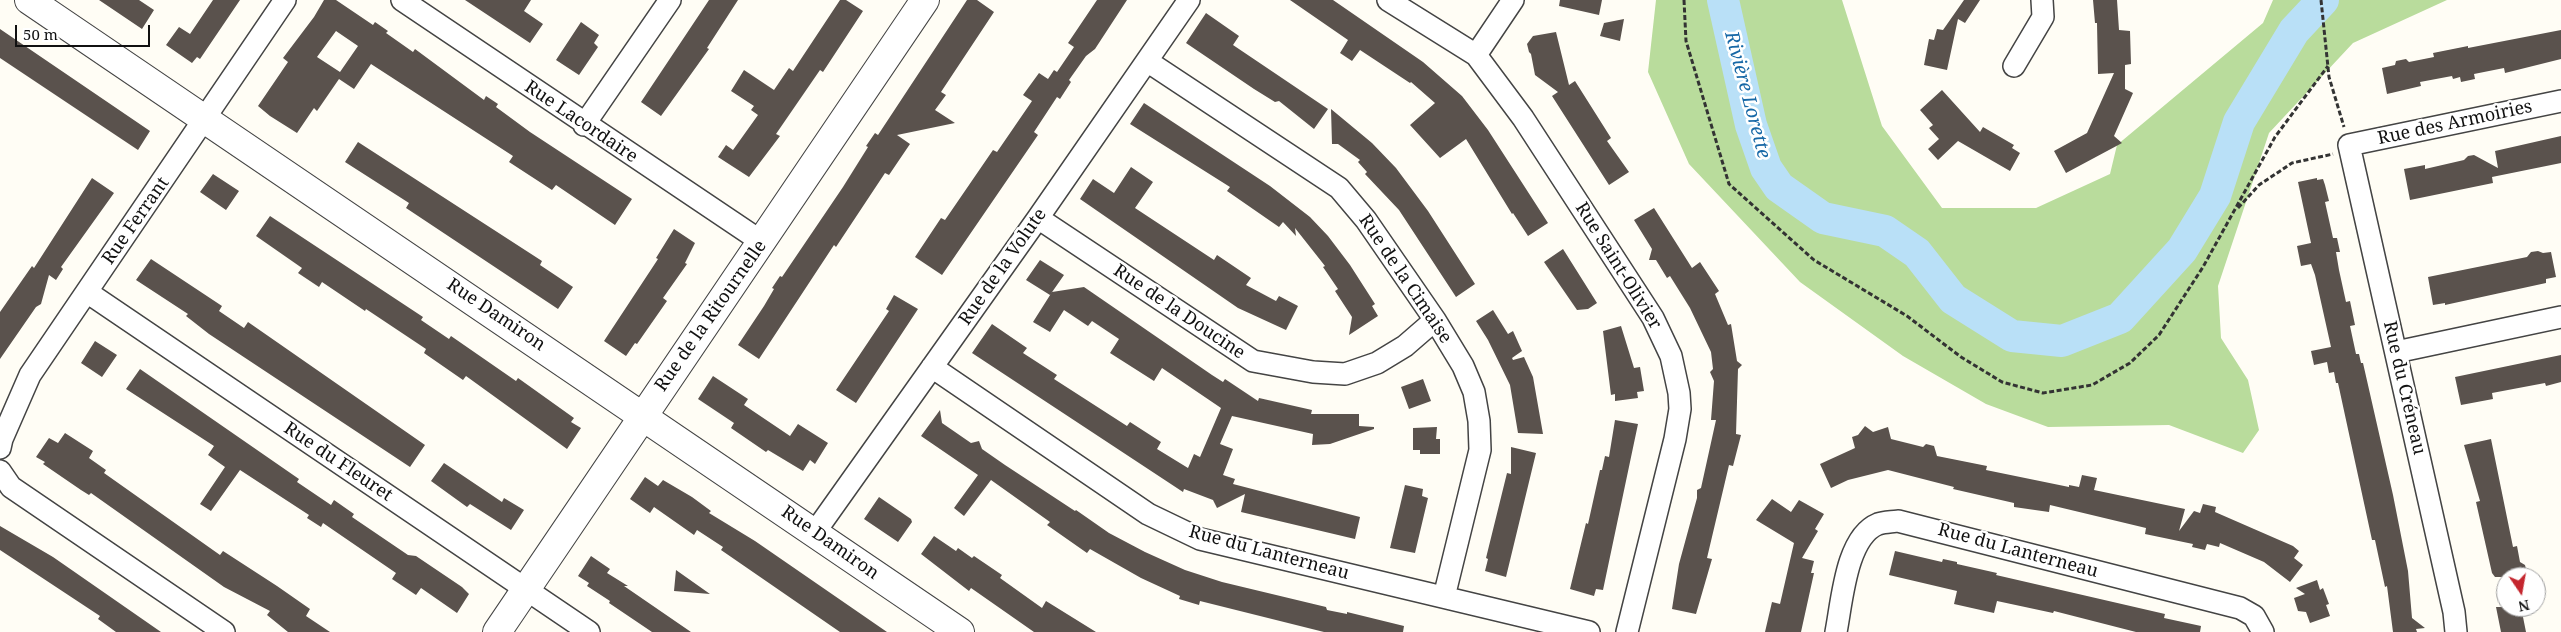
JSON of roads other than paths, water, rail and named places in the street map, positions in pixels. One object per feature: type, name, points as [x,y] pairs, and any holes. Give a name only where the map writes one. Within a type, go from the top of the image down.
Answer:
[{"type":"street","name":"Rue Damiron","points":[[30,0],[643,414],[960,632]]},
{"type":"street","name":"Rue Ferrant","points":[[0,448],[2,439],[30,375],[206,119],[285,0]]},
{"type":"street","name":"Rue Lacordaire","points":[[402,0],[584,125],[762,242]]},
{"type":"street","points":[[584,125],[670,0]]},
{"type":"street","name":"Rue de la Ritournelle","points":[[497,632],[925,0]]},
{"type":"street","name":"Rue de la Volute","points":[[815,532],[1038,218],[1188,0]]},
{"type":"street","name":"Rue Saint-Olivier","points":[[1388,0],[1476,55],[1523,118],[1654,318],[1671,356],[1679,393],[1680,409],[1676,439],[1627,632]]},
{"type":"street","points":[[1476,55],[1513,0]]},
{"type":"street","points":[[2014,66],[2043,17],[2042,0]]},
{"type":"street","name":"Rue de la Cimaise","points":[[1147,61],[1339,188],[1366,220],[1435,320],[1463,366],[1474,392],[1479,421],[1480,450],[1444,597]]},
{"type":"street","name":"Rue des Armoiries","points":[[2350,147],[2561,101]]},
{"type":"street","name":"Rue du Créneau","points":[[2350,147],[2454,612],[2456,632]]},
{"type":"street","name":"Rue de la Doucine","points":[[1038,218],[1253,361],[1313,372],[1345,374],[1377,363],[1405,346],[1435,320]]},
{"type":"street","name":"Rue du Fleuret","points":[[87,292],[589,632]]},
{"type":"street","points":[[2396,352],[2561,317]]},
{"type":"street","name":"Rue du Lanterneau","points":[[932,366],[1148,514],[1200,539],[1589,632]]},
{"type":"street","points":[[0,471],[10,488],[224,632]]},
{"type":"street","name":"Rue du Lanterneau","points":[[1836,632],[1853,551],[1865,533],[1879,524],[1898,521],[2240,608],[2254,616],[2263,632]]},
{"type":"waterway","name":"Rivière Lorette","points":[[1723,0],[1751,125],[1766,168],[1779,187],[1823,218],[1885,231],[1917,253],[1953,299],[2012,336],[2062,341],[2120,318],[2182,250],[2215,196],[2239,122],[2294,31],[2323,0]]}]
